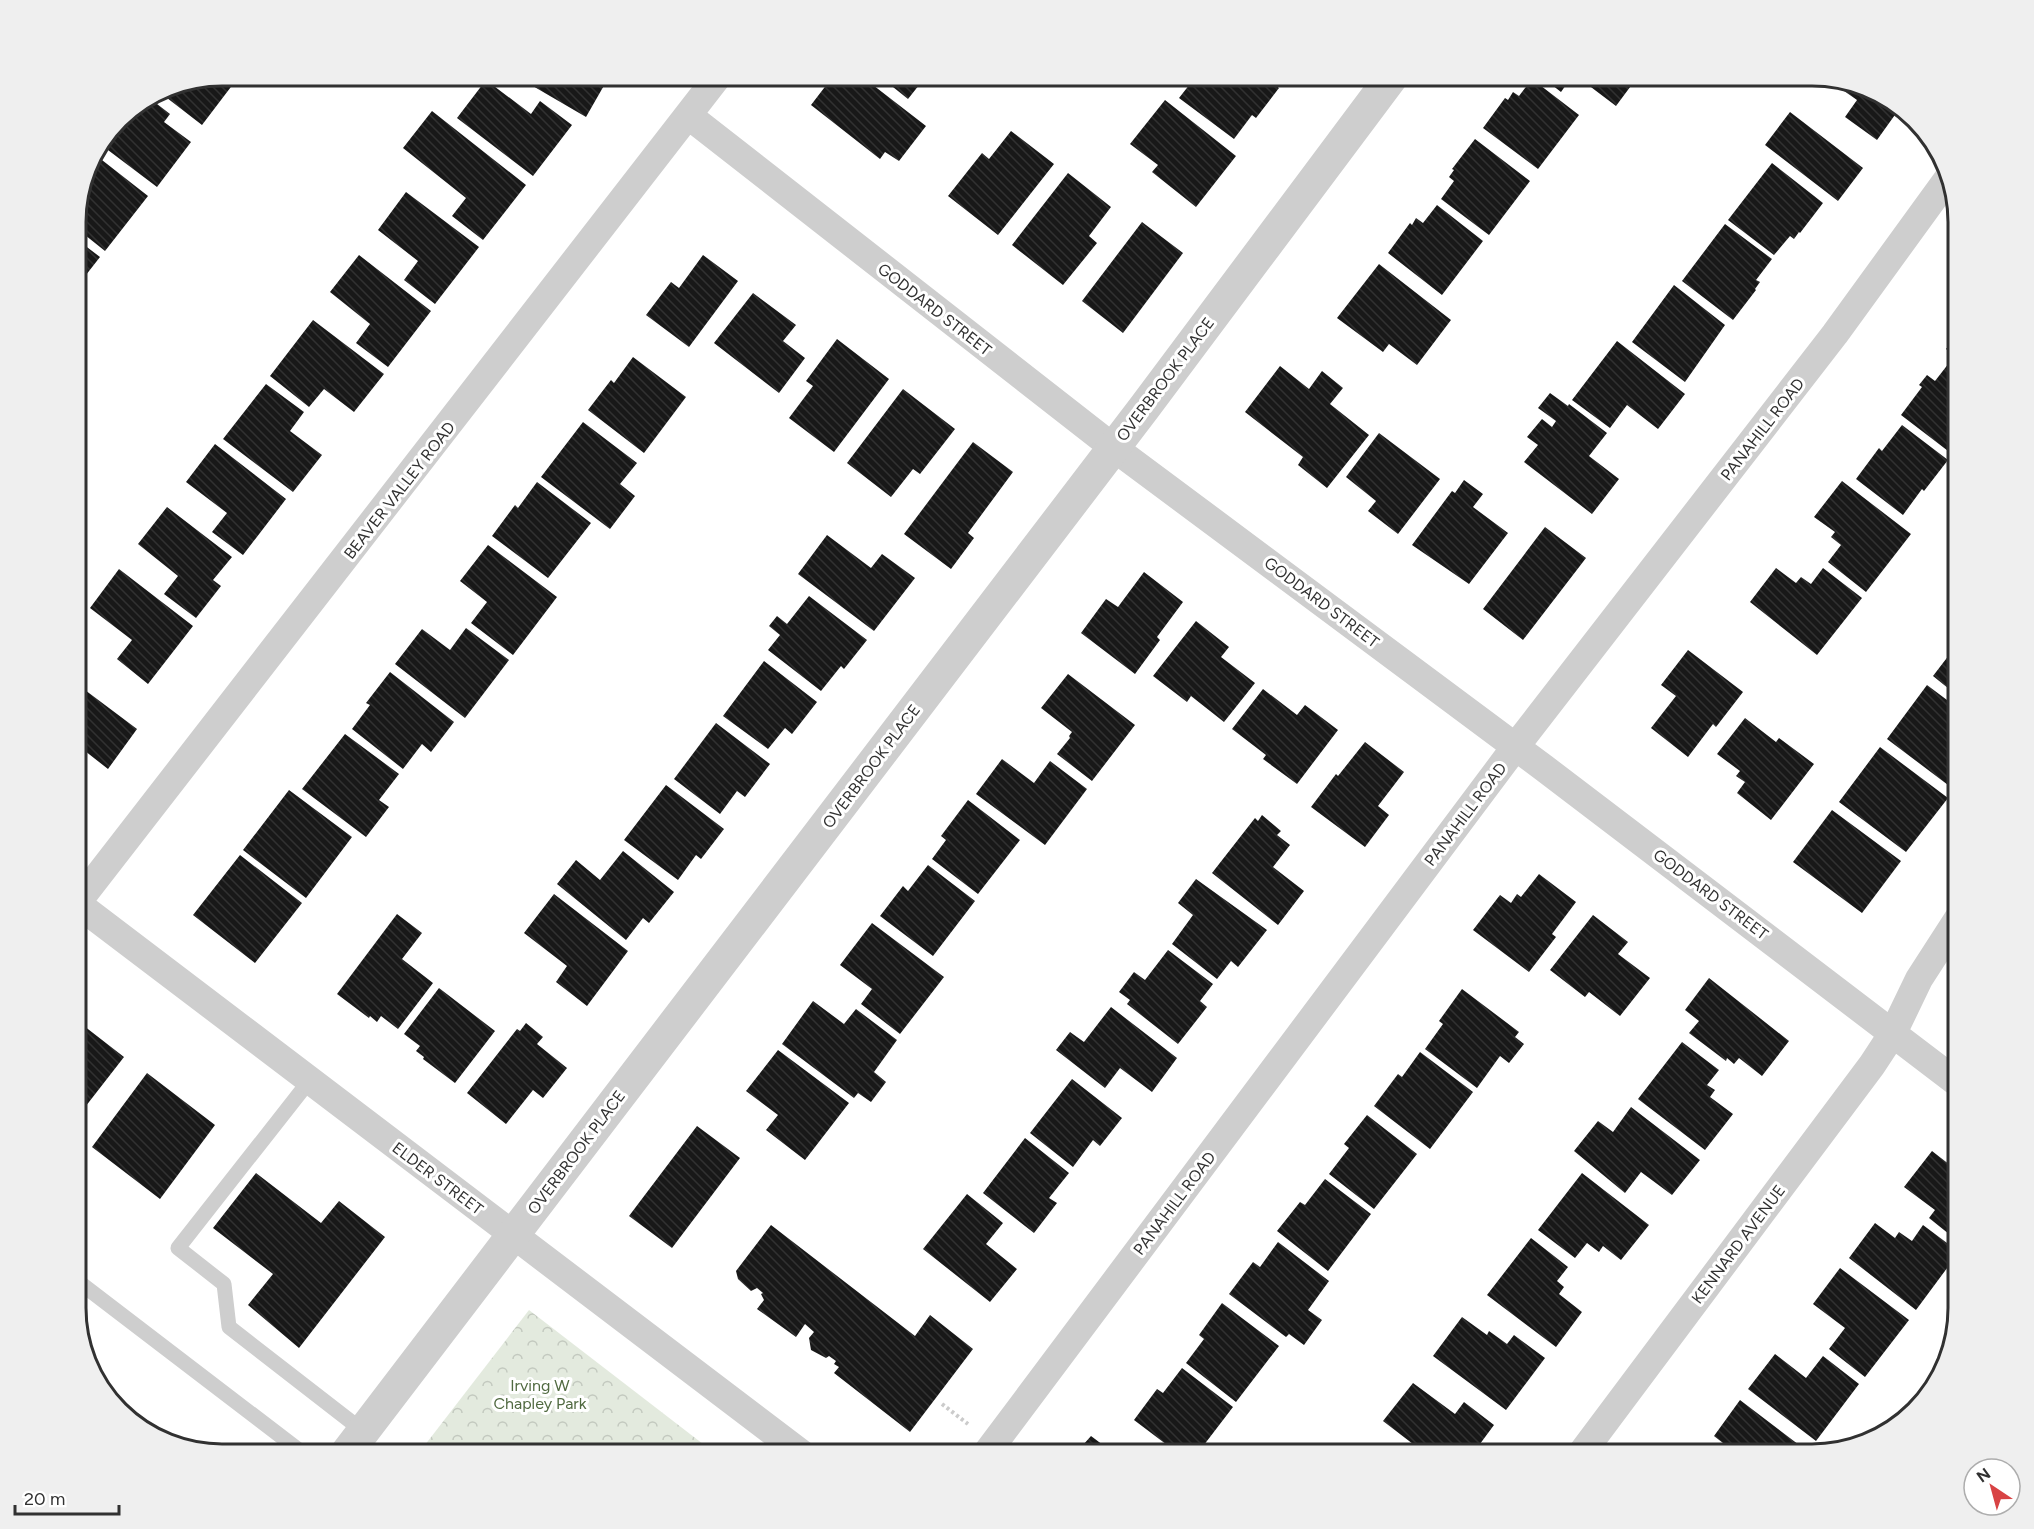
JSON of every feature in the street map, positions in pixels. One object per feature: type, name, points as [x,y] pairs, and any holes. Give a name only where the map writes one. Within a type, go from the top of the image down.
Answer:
[{"type":"street","name":"BEAVER VALLEY ROAD","points":[[86,890],[711,86]]},
{"type":"street","name":"OVERBROOK PLACE","points":[[354,1443],[1114,448],[1385,86]]},
{"type":"street","name":"GODDARD STREET","points":[[689,116],[1114,448],[1516,746],[1948,1076]]},
{"type":"street","name":"PANAHILL ROAD","points":[[993,1444],[1516,746],[1835,334],[1943,185]]},
{"type":"street","name":"ELDER STREET","points":[[86,911],[789,1444]]},
{"type":"street","name":"KENNARD AVENUE","points":[[1588,1444],[1872,1065],[1893,1033],[1919,979],[1948,934]]},
{"type":"lane","points":[[310,1080],[178,1248],[224,1284],[229,1327],[354,1443]]},
{"type":"lane","points":[[86,1287],[291,1444]]},
{"type":"green space","name":"Irving W Chapley Park","points":[[529,1310],[703,1444],[426,1444]]},
{"type":"building","points":[[232,86],[202,125],[167,98],[195,88]]},
{"type":"building","points":[[481,86],[494,86],[531,114],[540,101],[572,125],[533,176],[457,118]]},
{"type":"building","points":[[533,86],[604,86],[586,117]]},
{"type":"building","points":[[826,86],[874,86],[926,126],[899,161],[885,152],[880,159],[811,105]]},
{"type":"building","points":[[892,86],[918,86],[908,99]]},
{"type":"building","points":[[1188,86],[1276,86],[1279,88],[1256,118],[1252,115],[1234,139],[1179,98]]},
{"type":"building","points":[[1527,86],[1541,86],[1579,115],[1538,169],[1483,128],[1505,98],[1508,100],[1513,92],[1519,96]]},
{"type":"building","points":[[1553,86],[1565,86],[1561,92]]},
{"type":"building","points":[[1590,86],[1631,86],[1616,106]]},
{"type":"building","points":[[1841,89],[1873,100],[1895,114],[1877,140],[1845,117],[1857,100]]},
{"type":"building","points":[[1165,100],[1236,156],[1196,207],[1152,172],[1158,165],[1130,144]]},
{"type":"building","points":[[155,103],[170,114],[164,122],[191,142],[157,187],[106,149],[132,119]]},
{"type":"building","points":[[432,111],[526,185],[483,240],[452,216],[466,198],[403,148]]},
{"type":"building","points":[[1790,112],[1863,168],[1838,201],[1765,145]]},
{"type":"building","points":[[1011,131],[1054,164],[998,235],[948,196],[982,153],[989,159]]},
{"type":"building","points":[[1475,139],[1530,181],[1489,235],[1441,199],[1454,181],[1449,177],[1454,170],[1452,169]]},
{"type":"building","points":[[101,159],[148,196],[105,251],[86,236],[86,212],[90,186]]},
{"type":"building","points":[[1772,163],[1823,203],[1800,233],[1794,239],[1790,236],[1774,255],[1728,220]]},
{"type":"building","points":[[1068,173],[1111,207],[1089,236],[1097,243],[1063,285],[1012,245]]},
{"type":"building","points":[[406,192],[479,247],[435,304],[404,280],[418,261],[378,230]]},
{"type":"building","points":[[1437,205],[1483,241],[1442,295],[1388,253],[1410,223],[1412,225],[1416,218],[1423,223]]},
{"type":"building","points":[[1142,222],[1183,253],[1123,333],[1082,301]]},
{"type":"building","points":[[1725,224],[1772,259],[1756,280],[1760,282],[1756,290],[1733,320],[1682,281]]},
{"type":"building","points":[[86,246],[100,257],[86,275]]},
{"type":"building","points":[[359,255],[431,311],[388,367],[356,343],[370,324],[330,292]]},
{"type":"building","points":[[703,255],[738,281],[689,347],[646,315],[671,282],[679,288]]},
{"type":"building","points":[[1379,264],[1451,320],[1417,365],[1389,344],[1383,352],[1337,318]]},
{"type":"building","points":[[1674,285],[1725,325],[1685,382],[1632,342]]},
{"type":"building","points":[[753,293],[796,325],[783,341],[805,358],[779,393],[714,343]]},
{"type":"building","points":[[313,320],[384,374],[354,412],[324,389],[309,407],[270,376]]},
{"type":"building","points":[[837,339],[889,379],[834,452],[789,418],[813,386],[806,381]]},
{"type":"building","points":[[1617,341],[1685,394],[1658,429],[1627,405],[1610,428],[1572,400]]},
{"type":"building","points":[[633,357],[686,397],[644,453],[588,410],[611,380],[614,383]]},
{"type":"building","points":[[1948,364],[1948,451],[1901,415],[1922,387],[1919,385],[1927,375],[1935,381]]},
{"type":"building","points":[[1280,366],[1309,389],[1322,371],[1343,388],[1330,404],[1369,435],[1327,488],[1298,465],[1303,457],[1245,412]]},
{"type":"building","points":[[266,384],[304,412],[290,431],[322,455],[293,492],[223,439]]},
{"type":"building","points":[[903,389],[955,429],[920,474],[913,469],[891,497],[847,463]]},
{"type":"building","points":[[1550,393],[1568,406],[1569,404],[1607,433],[1589,456],[1619,479],[1592,514],[1524,462],[1538,445],[1527,437],[1542,419],[1552,427],[1556,421],[1538,408]]},
{"type":"building","points":[[583,422],[637,463],[620,484],[635,496],[610,529],[541,477]]},
{"type":"building","points":[[1902,425],[1948,460],[1903,515],[1856,479],[1879,448],[1882,451]]},
{"type":"building","points":[[1379,433],[1440,479],[1398,534],[1368,511],[1376,501],[1346,477]]},
{"type":"building","points":[[973,442],[1013,472],[968,533],[974,538],[951,569],[904,534]]},
{"type":"building","points":[[215,444],[286,499],[243,555],[212,532],[227,513],[186,482]]},
{"type":"building","points":[[1464,480],[1483,494],[1473,507],[1508,533],[1469,584],[1412,545],[1452,491],[1455,493]]},
{"type":"building","points":[[1842,481],[1911,534],[1866,592],[1828,562],[1841,545],[1831,537],[1835,532],[1814,517]]},
{"type":"building","points":[[537,482],[591,523],[548,578],[492,536],[515,505],[518,508]]},
{"type":"building","points":[[167,507],[232,557],[213,580],[221,586],[196,618],[164,594],[178,576],[138,544]]},
{"type":"building","points":[[1545,527],[1586,558],[1523,640],[1483,609]]},
{"type":"building","points":[[827,535],[871,568],[882,554],[915,578],[874,631],[798,574]]},
{"type":"building","points":[[488,545],[557,597],[513,655],[471,623],[487,602],[460,581]]},
{"type":"building","points":[[1776,568],[1796,583],[1801,577],[1811,584],[1823,568],[1862,598],[1817,655],[1750,602]]},
{"type":"building","points":[[119,569],[193,626],[148,684],[117,659],[132,640],[90,608]]},
{"type":"building","points":[[1144,572],[1183,602],[1157,637],[1160,640],[1135,674],[1081,633],[1106,599],[1118,607]]},
{"type":"building","points":[[809,596],[867,640],[844,669],[841,666],[821,691],[768,650],[780,635],[769,626],[777,616],[787,624]]},
{"type":"building","points":[[1196,621],[1229,647],[1221,657],[1255,683],[1224,722],[1191,696],[1187,702],[1153,676]]},
{"type":"building","points":[[466,628],[509,660],[465,718],[395,664],[422,629],[450,650]]},
{"type":"building","points":[[1688,650],[1743,692],[1716,727],[1713,724],[1688,757],[1651,728],[1676,696],[1661,685]]},
{"type":"building","points":[[1948,656],[1948,688],[1933,676]]},
{"type":"building","points":[[764,661],[817,702],[792,734],[785,728],[768,749],[723,716]]},
{"type":"building","points":[[390,672],[454,722],[431,752],[422,744],[403,769],[352,729],[370,705],[366,703]]},
{"type":"building","points":[[1068,674],[1135,725],[1092,781],[1057,754],[1072,732],[1041,708]]},
{"type":"building","points":[[1927,685],[1948,701],[1948,785],[1887,739]]},
{"type":"building","points":[[1263,689],[1297,715],[1305,705],[1338,730],[1297,784],[1263,759],[1266,755],[1232,729]]},
{"type":"building","points":[[86,691],[137,729],[108,769],[86,752]]},
{"type":"building","points":[[1745,718],[1776,742],[1779,738],[1814,764],[1771,820],[1737,793],[1745,782],[1736,776],[1740,771],[1717,754]]},
{"type":"building","points":[[716,723],[770,764],[745,797],[737,791],[720,814],[674,779]]},
{"type":"building","points":[[345,734],[399,774],[379,800],[389,807],[366,837],[302,789]]},
{"type":"building","points":[[1365,742],[1404,772],[1378,806],[1389,815],[1365,847],[1311,807],[1336,774],[1338,776]]},
{"type":"building","points":[[1880,747],[1948,798],[1906,852],[1839,802]]},
{"type":"building","points":[[1002,759],[1034,783],[1050,761],[1087,789],[1045,845],[976,794]]},
{"type":"building","points":[[666,785],[724,829],[701,859],[696,855],[678,880],[624,840]]},
{"type":"building","points":[[289,790],[352,837],[306,898],[243,850]]},
{"type":"building","points":[[968,800],[1020,840],[978,894],[932,859],[946,840],[941,836]]},
{"type":"building","points":[[1832,810],[1901,861],[1862,913],[1793,862]]},
{"type":"building","points":[[1262,815],[1281,831],[1277,835],[1290,845],[1273,867],[1304,891],[1278,925],[1212,873],[1255,818],[1258,821]]},
{"type":"building","points":[[623,851],[674,892],[649,923],[643,918],[626,940],[557,884],[576,860],[600,880]]},
{"type":"building","points":[[240,855],[302,903],[255,963],[193,915]]},
{"type":"building","points":[[928,865],[975,901],[933,956],[880,916],[903,886],[908,891]]},
{"type":"building","points":[[1539,874],[1576,902],[1552,934],[1556,937],[1529,972],[1473,930],[1500,895],[1511,903],[1517,894],[1521,897]]},
{"type":"building","points":[[1196,879],[1267,930],[1238,967],[1231,961],[1217,979],[1172,944],[1193,915],[1178,903]]},
{"type":"building","points":[[554,894],[628,951],[587,1006],[556,982],[567,966],[524,933]]},
{"type":"building","points":[[397,914],[422,933],[402,959],[433,983],[398,1029],[381,1016],[377,1022],[370,1016],[369,1018],[337,994]]},
{"type":"building","points":[[1593,915],[1628,942],[1618,954],[1650,978],[1620,1016],[1589,992],[1585,997],[1550,970]]},
{"type":"building","points":[[872,923],[944,977],[900,1034],[861,1004],[872,989],[840,965]]},
{"type":"building","points":[[1168,950],[1213,984],[1200,1001],[1207,1007],[1178,1044],[1127,1004],[1130,1000],[1119,992],[1134,972],[1145,980]]},
{"type":"building","points":[[1709,978],[1789,1041],[1762,1076],[1739,1058],[1734,1064],[1727,1058],[1726,1061],[1689,1033],[1699,1021],[1685,1010]]},
{"type":"building","points":[[439,988],[495,1031],[455,1083],[423,1059],[424,1057],[416,1051],[420,1046],[404,1034]]},
{"type":"building","points":[[1462,989],[1519,1032],[1515,1037],[1524,1044],[1509,1063],[1500,1056],[1477,1088],[1425,1049],[1443,1024],[1439,1021]]},
{"type":"building","points":[[813,1001],[844,1024],[856,1009],[897,1040],[874,1072],[886,1082],[871,1102],[858,1093],[854,1098],[782,1044]]},
{"type":"building","points":[[1111,1007],[1177,1058],[1152,1092],[1120,1068],[1105,1088],[1056,1050],[1070,1032],[1084,1042]]},
{"type":"building","points":[[526,1023],[543,1037],[537,1044],[567,1068],[543,1098],[533,1090],[506,1124],[467,1093],[517,1029],[520,1031]]},
{"type":"building","points":[[86,1028],[124,1057],[86,1106]]},
{"type":"building","points":[[1682,1042],[1719,1070],[1707,1085],[1715,1090],[1710,1097],[1733,1114],[1705,1150],[1638,1099]]},
{"type":"building","points":[[778,1050],[849,1103],[805,1160],[766,1130],[778,1115],[746,1091]]},
{"type":"building","points":[[1420,1052],[1473,1092],[1430,1149],[1374,1106],[1398,1074],[1402,1077]]},
{"type":"building","points":[[147,1073],[215,1125],[160,1199],[92,1147]]},
{"type":"building","points":[[1072,1079],[1122,1118],[1100,1146],[1093,1140],[1073,1167],[1030,1133]]},
{"type":"building","points":[[1631,1107],[1700,1160],[1672,1195],[1641,1172],[1625,1193],[1574,1151],[1598,1121],[1613,1132]]},
{"type":"building","points":[[1367,1115],[1417,1154],[1374,1209],[1329,1174],[1349,1148],[1344,1144]]},
{"type":"building","points":[[697,1126],[740,1158],[672,1248],[629,1216]]},
{"type":"building","points":[[1025,1138],[1069,1173],[1049,1198],[1057,1203],[1034,1233],[983,1193]]},
{"type":"building","points":[[1932,1151],[1948,1163],[1948,1233],[1929,1218],[1935,1210],[1904,1187]]},
{"type":"building","points":[[256,1173],[321,1223],[339,1201],[385,1237],[299,1348],[248,1305],[273,1274],[213,1228]]},
{"type":"building","points":[[1582,1173],[1649,1225],[1621,1260],[1603,1246],[1599,1252],[1587,1243],[1575,1258],[1538,1230]]},
{"type":"building","points":[[1325,1179],[1371,1214],[1328,1271],[1277,1231],[1300,1202],[1305,1205]]},
{"type":"building","points":[[967,1194],[1003,1223],[986,1244],[1017,1269],[990,1302],[923,1249]]},
{"type":"building","points":[[1875,1223],[1895,1238],[1899,1232],[1912,1241],[1923,1225],[1948,1244],[1948,1267],[1916,1310],[1849,1258]]},
{"type":"building","points":[[771,1225],[915,1336],[930,1315],[973,1349],[910,1432],[834,1373],[839,1367],[834,1364],[836,1361],[811,1350],[809,1338],[814,1332],[805,1324],[796,1337],[757,1309],[764,1300],[761,1294],[763,1293],[757,1288],[751,1291],[738,1279],[736,1271]]},
{"type":"building","points":[[1531,1238],[1568,1267],[1557,1281],[1564,1287],[1559,1294],[1582,1312],[1556,1347],[1487,1295]]},
{"type":"building","points":[[1278,1242],[1329,1281],[1308,1310],[1322,1320],[1304,1345],[1289,1334],[1286,1337],[1229,1294],[1253,1262],[1260,1267]]},
{"type":"building","points":[[1840,1268],[1909,1320],[1865,1377],[1829,1349],[1845,1328],[1813,1304]]},
{"type":"building","points":[[1222,1303],[1279,1346],[1236,1402],[1186,1363],[1204,1339],[1199,1335]]},
{"type":"building","points":[[1462,1317],[1487,1335],[1489,1331],[1507,1344],[1514,1335],[1545,1358],[1506,1410],[1433,1356]]},
{"type":"building","points":[[1775,1354],[1806,1378],[1823,1356],[1859,1384],[1816,1441],[1748,1389]]},
{"type":"building","points":[[1182,1368],[1233,1407],[1205,1444],[1166,1444],[1134,1420],[1157,1389],[1163,1393]]},
{"type":"building","points":[[1413,1383],[1455,1414],[1464,1402],[1494,1425],[1480,1444],[1413,1444],[1383,1421]]},
{"type":"building","points":[[1740,1400],[1798,1444],[1724,1444],[1714,1436]]},
{"type":"building","points":[[1091,1436],[1102,1444],[1084,1444]]}]
